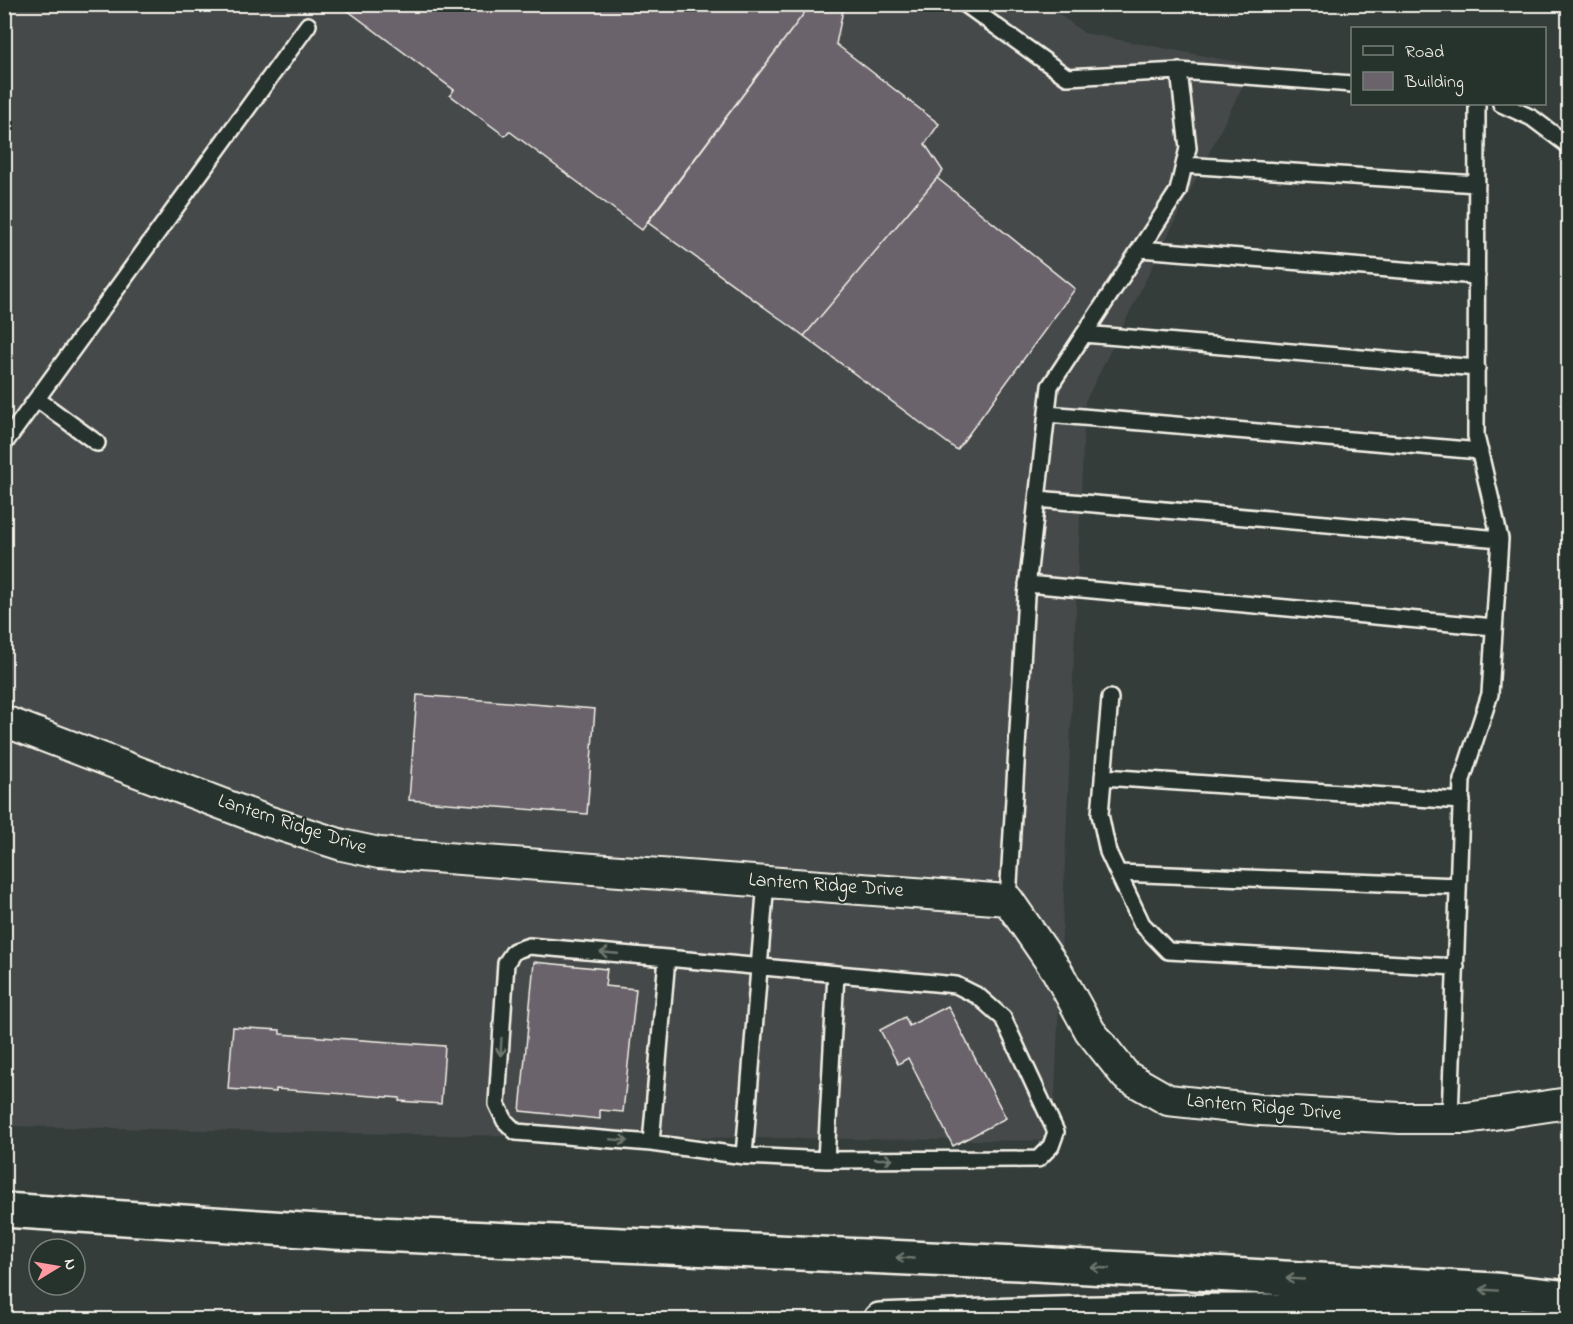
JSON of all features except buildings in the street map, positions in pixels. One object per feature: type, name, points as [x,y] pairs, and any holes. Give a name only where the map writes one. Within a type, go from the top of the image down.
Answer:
[{"type":"highway","points":[[4,1210],[333,1232],[995,1262],[1375,1283],[1494,1290],[1569,1298]]},
{"type":"highway","points":[[879,1320],[1112,1312],[1365,1310],[1569,1313]]},
{"type":"street","name":"Lantern Ridge Drive","points":[[4,721],[267,821],[342,845],[379,853],[1008,900],[1057,971],[1090,1031],[1126,1076],[1168,1100],[1271,1111],[1400,1118],[1467,1118],[1569,1103]]},
{"type":"lane","points":[[965,4],[1067,77],[1179,71],[1351,84]]},
{"type":"lane","points":[[4,444],[308,25]]},
{"type":"lane","points":[[1008,900],[1027,584],[1050,386],[1178,191],[1188,148],[1179,71]]},
{"type":"lane","points":[[1450,1118],[1462,780],[1490,694],[1500,539],[1476,436],[1477,105]]},
{"type":"lane","points":[[1503,105],[1532,118],[1569,145]]},
{"type":"lane","points":[[1184,165],[1477,184]]},
{"type":"lane","points":[[1140,249],[1477,276]]},
{"type":"lane","points":[[1084,334],[1477,368]]},
{"type":"lane","points":[[38,399],[97,443]]},
{"type":"lane","points":[[1047,414],[1480,451]]},
{"type":"lane","points":[[1037,499],[1500,539]]},
{"type":"lane","points":[[1027,584],[1494,627]]},
{"type":"lane","points":[[1110,698],[1100,814],[1108,852],[1142,924],[1168,951],[1456,968]]},
{"type":"lane","points":[[1103,777],[1462,801]]},
{"type":"lane","points":[[1118,873],[1458,886]]},
{"type":"lane","points":[[744,1156],[766,881]]},
{"type":"lane","points":[[529,946],[667,958],[956,985],[978,996],[1003,1018],[1056,1132],[1051,1146],[1038,1159],[826,1160],[744,1156],[651,1143],[516,1132],[505,1121],[497,1104],[506,963],[514,951],[529,946]]},
{"type":"lane","points":[[651,1143],[667,958]]},
{"type":"lane","points":[[826,1160],[836,974]]},
{"type":"shaded area","points":[[5,5],[1047,5],[1084,33],[1253,65],[1085,402],[1053,1141],[448,1135],[5,1126]]}]
